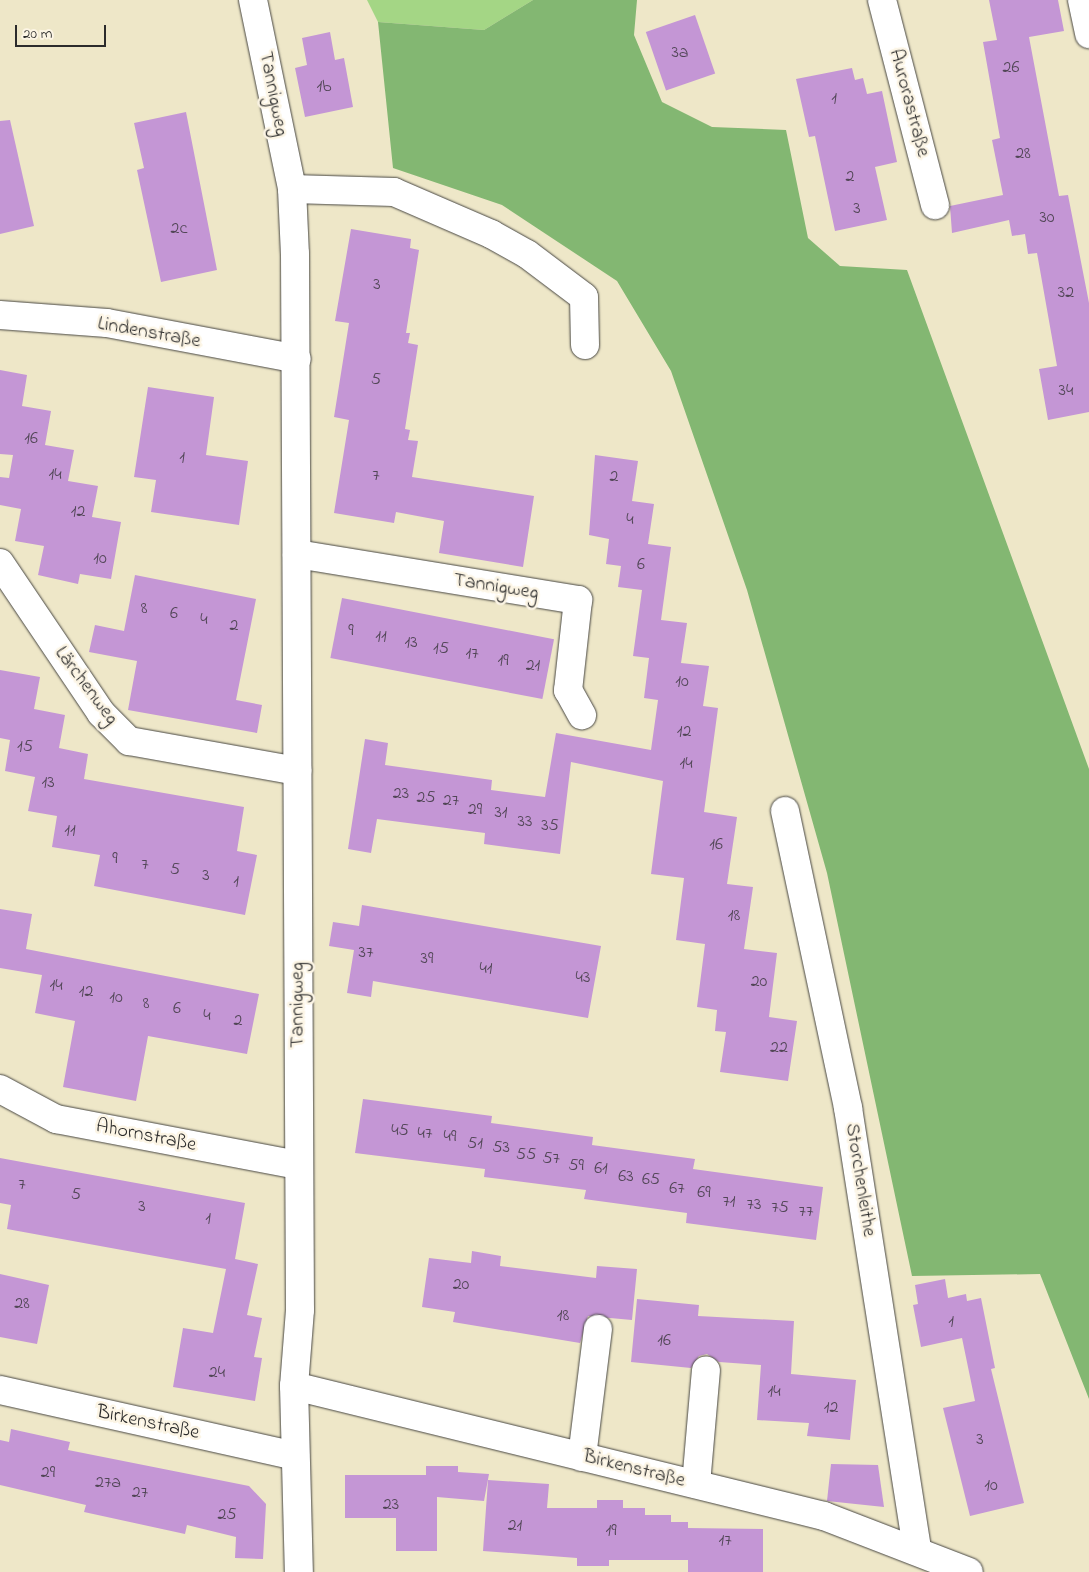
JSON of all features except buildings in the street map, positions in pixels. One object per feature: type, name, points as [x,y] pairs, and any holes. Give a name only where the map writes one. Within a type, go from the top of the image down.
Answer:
[{"type":"street","name":"Tannigweg","points":[[253,0],[292,189],[297,359],[298,1165],[300,1310],[294,1386],[299,1572]]},
{"type":"street","name":"Aurorastraße","points":[[882,0],[935,205]]},
{"type":"street","points":[[1082,0],[1089,34]]},
{"type":"street","points":[[292,189],[394,192],[490,234],[527,254],[584,298],[585,345]]},
{"type":"street","name":"Lindenstraße","points":[[0,315],[107,323],[297,359]]},
{"type":"street","name":"Tannigweg","points":[[297,554],[578,600],[568,690],[582,715]]},
{"type":"street","name":"Lärchenweg","points":[[0,563],[101,713],[129,740],[297,771]]},
{"type":"street","name":"Storchenleithe","points":[[784,812],[848,1108],[916,1551]]},
{"type":"street","name":"Ahornstraße","points":[[0,1089],[56,1119],[298,1165]]},
{"type":"street","points":[[582,1456],[598,1330]]},
{"type":"street","points":[[696,1484],[706,1370]]},
{"type":"street","name":"Birkenstraße","points":[[294,1386],[824,1516],[969,1572]]},
{"type":"street","name":"Birkenstraße","points":[[0,1390],[295,1456]]},
{"type":"green space","points":[[367,0],[533,0],[484,30],[378,22]]},
{"type":"green space","points":[[533,0],[637,0],[634,35],[662,102],[712,127],[786,130],[808,238],[840,266],[907,270],[1089,769],[1089,1399],[1040,1274],[912,1276],[827,873],[747,590],[671,371],[617,281],[502,205],[393,168],[378,22],[484,30]]}]
